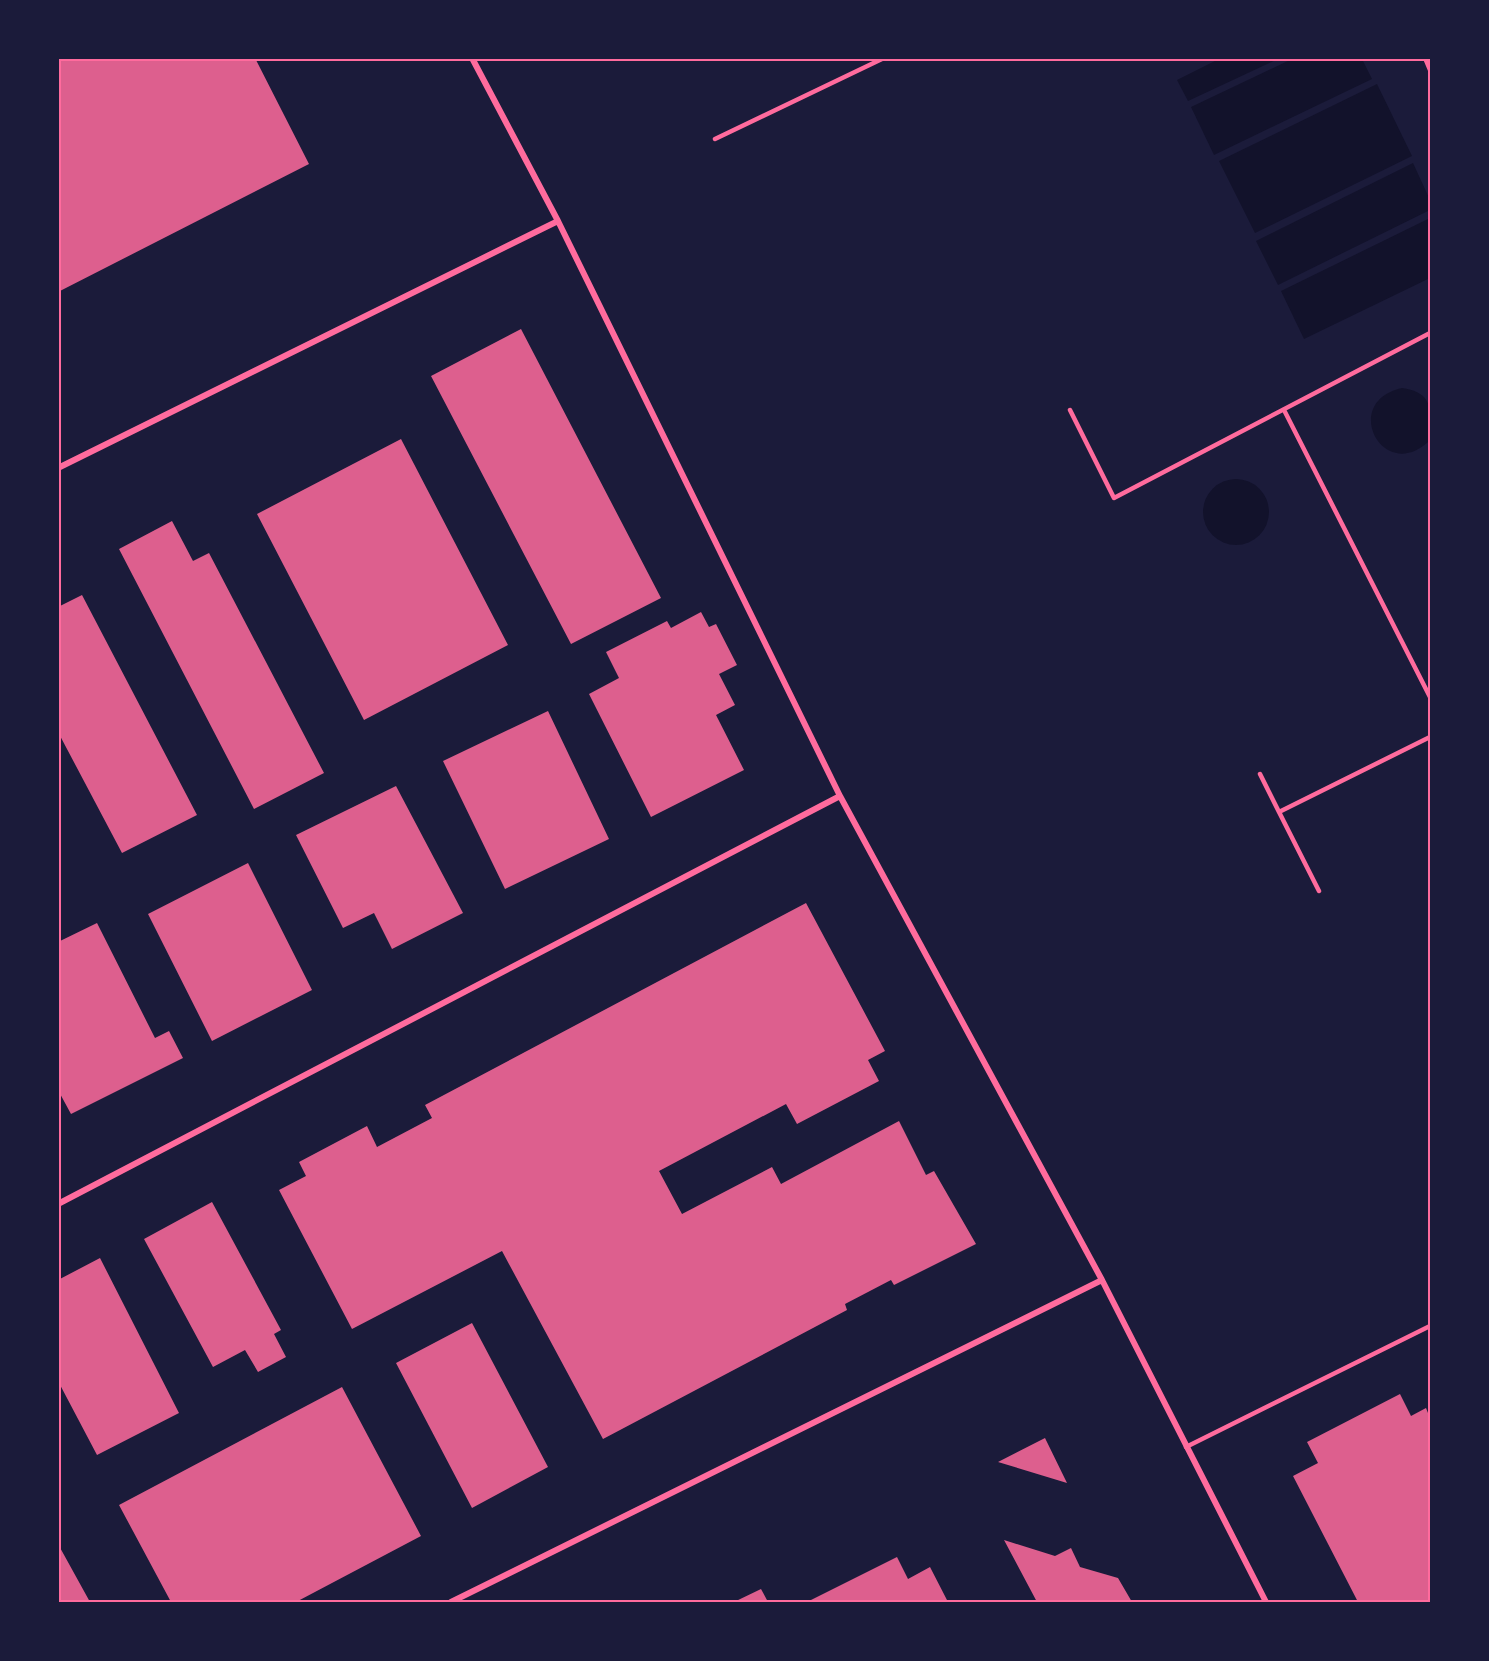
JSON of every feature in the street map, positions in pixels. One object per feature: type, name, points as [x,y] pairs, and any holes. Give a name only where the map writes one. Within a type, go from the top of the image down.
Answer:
[{"type":"street","points":[[472,58],[558,222],[840,796],[1102,1280],[1266,1602]]},
{"type":"street","points":[[58,468],[558,222]]},
{"type":"street","points":[[58,1204],[840,796]]},
{"type":"street","points":[[451,1602],[1102,1280]]},
{"type":"lane","points":[[715,139],[884,58]]},
{"type":"lane","points":[[1425,58],[1431,70]]},
{"type":"lane","points":[[1070,410],[1114,498],[1431,333]]},
{"type":"lane","points":[[1284,410],[1431,697]]},
{"type":"lane","points":[[1279,812],[1431,737]]},
{"type":"lane","points":[[1260,774],[1319,891]]},
{"type":"lane","points":[[1186,1447],[1431,1326]]},
{"type":"shaded area","points":[[1221,58],[1278,59],[1188,101],[1177,80]]},
{"type":"shaded area","points":[[1292,59],[1362,59],[1372,79],[1214,155],[1191,107]]},
{"type":"shaded area","points":[[1377,84],[1412,156],[1255,233],[1219,161]]},
{"type":"shaded area","points":[[1413,163],[1430,200],[1430,210],[1278,285],[1256,241]]},
{"type":"shaded area","points":[[1430,218],[1430,278],[1304,339],[1281,291]]},
{"type":"shaded area","points":[[1402,388],[1421,394],[1426,399],[1430,413],[1430,440],[1413,452],[1397,453],[1384,447],[1375,436],[1371,423],[1373,409],[1383,396]]},
{"type":"shaded area","points":[[1230,479],[1242,479],[1254,484],[1264,494],[1269,512],[1267,525],[1254,540],[1242,545],[1230,545],[1218,540],[1208,530],[1203,518],[1203,506],[1208,494],[1218,484]]},
{"type":"building","points":[[58,58],[255,58],[309,164],[58,292]]},
{"type":"building","points":[[521,329],[661,598],[571,644],[431,376]]},
{"type":"building","points":[[401,439],[508,645],[364,720],[257,514]]},
{"type":"building","points":[[172,521],[193,561],[209,553],[324,773],[254,809],[119,549]]},
{"type":"building","points":[[82,595],[197,815],[122,853],[58,732],[58,607]]},
{"type":"building","points":[[701,612],[709,627],[716,624],[737,665],[719,674],[735,705],[716,715],[744,770],[651,817],[589,694],[619,678],[606,652],[667,621],[671,628]]},
{"type":"building","points":[[548,711],[609,839],[505,889],[443,761]]},
{"type":"building","points":[[396,786],[463,913],[392,949],[374,913],[343,928],[296,835]]},
{"type":"building","points":[[248,863],[312,990],[212,1041],[148,914]]},
{"type":"building","points":[[806,903],[885,1051],[868,1060],[879,1081],[797,1124],[786,1104],[659,1171],[682,1214],[772,1167],[781,1184],[899,1121],[926,1175],[934,1171],[976,1244],[894,1285],[891,1280],[845,1304],[847,1310],[603,1439],[502,1251],[352,1329],[279,1190],[306,1176],[299,1162],[367,1126],[377,1147],[432,1118],[425,1105]]},
{"type":"building","points":[[97,923],[155,1038],[169,1031],[183,1058],[71,1114],[58,1090],[58,942]]},
{"type":"building","points":[[212,1202],[281,1330],[274,1334],[286,1357],[258,1372],[245,1350],[213,1367],[144,1239]]},
{"type":"building","points":[[100,1258],[179,1413],[97,1455],[58,1381],[58,1280]]},
{"type":"building","points":[[472,1323],[548,1467],[472,1508],[396,1363]]},
{"type":"building","points":[[342,1387],[421,1536],[296,1602],[171,1602],[119,1505]]},
{"type":"building","points":[[1400,1394],[1411,1416],[1426,1408],[1430,1418],[1430,1602],[1358,1602],[1293,1476],[1318,1463],[1307,1442]]},
{"type":"building","points":[[1045,1438],[1067,1483],[998,1462]]},
{"type":"building","points":[[1004,1540],[1055,1556],[1071,1548],[1080,1567],[1118,1578],[1132,1602],[1037,1602]]},
{"type":"building","points":[[58,1544],[90,1602],[58,1602]]},
{"type":"building","points":[[897,1557],[908,1579],[930,1567],[948,1602],[807,1602]]},
{"type":"building","points":[[761,1589],[768,1602],[734,1602]]}]
